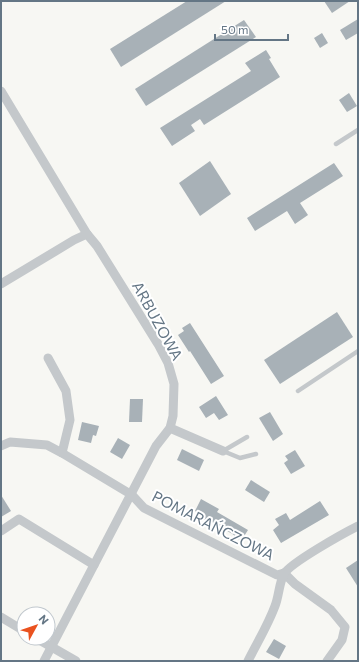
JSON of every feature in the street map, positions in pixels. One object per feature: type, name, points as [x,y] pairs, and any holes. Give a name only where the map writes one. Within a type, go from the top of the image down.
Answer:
[{"type":"street","name":"ARBUZOWA","points":[[1,91],[87,234],[102,252],[158,344],[168,363],[174,384],[173,416],[170,428],[156,446],[132,495],[44,661]]},
{"type":"street","points":[[1,284],[74,240],[87,234]]},
{"type":"street","points":[[48,358],[66,391],[70,420],[62,453]]},
{"type":"street","points":[[170,428],[223,451]]},
{"type":"street","name":"POMARAŃCZOWA","points":[[1,446],[10,442],[47,445],[132,495],[144,508],[277,575],[284,573],[295,584],[331,610],[345,627],[342,640],[327,661]]},
{"type":"street","points":[[1,531],[19,520],[94,565]]},
{"type":"street","points":[[248,661],[275,606],[284,573],[298,561],[345,532],[358,526]]},
{"type":"street","points":[[1,617],[16,626]]},
{"type":"street","points":[[48,646],[76,661]]},
{"type":"lane","points":[[336,144],[358,130]]},
{"type":"lane","points":[[298,391],[358,351]]},
{"type":"lane","points":[[223,451],[247,437]]},
{"type":"lane","points":[[223,451],[240,458],[256,454]]},
{"type":"building","points":[[187,1],[226,1],[121,67],[110,49]]},
{"type":"building","points":[[324,1],[350,1],[332,13]]},
{"type":"building","points":[[358,19],[358,33],[346,40],[340,30]]},
{"type":"building","points":[[244,20],[256,37],[146,106],[135,89]]},
{"type":"building","points":[[322,33],[328,43],[320,48],[314,38]]},
{"type":"building","points":[[266,50],[271,58],[269,59],[280,77],[204,125],[200,119],[191,125],[195,131],[172,146],[160,128],[251,71],[245,63]]},
{"type":"building","points":[[349,93],[357,106],[347,112],[339,100]]},
{"type":"building","points":[[210,161],[231,194],[200,216],[179,183]]},
{"type":"building","points":[[334,163],[343,176],[300,203],[308,215],[295,224],[287,211],[255,231],[247,218]]},
{"type":"building","points":[[337,312],[353,337],[280,384],[264,360]]},
{"type":"building","points":[[190,323],[224,376],[211,384],[178,335],[184,331],[182,328]]},
{"type":"building","points":[[216,396],[228,415],[219,420],[214,413],[206,418],[199,407]]},
{"type":"building","points":[[130,399],[143,399],[142,422],[129,422]]},
{"type":"building","points":[[270,412],[283,434],[273,441],[259,418]]},
{"type":"building","points":[[82,422],[99,426],[96,436],[93,435],[91,443],[78,440]]},
{"type":"building","points":[[118,438],[130,445],[122,459],[110,452]]},
{"type":"building","points":[[182,449],[204,460],[199,471],[177,460]]},
{"type":"building","points":[[295,450],[305,466],[291,474],[284,463],[288,460],[285,456]]},
{"type":"building","points":[[251,480],[270,492],[264,502],[245,490]]},
{"type":"building","points":[[1,495],[11,511],[1,517]]},
{"type":"building","points":[[201,499],[219,509],[217,512],[248,530],[241,541],[212,522],[211,523],[203,519],[204,516],[195,511]]},
{"type":"building","points":[[320,501],[329,515],[281,543],[273,530],[279,525],[275,519],[286,513],[290,520]]},
{"type":"building","points":[[358,560],[358,587],[346,568]]},
{"type":"building","points":[[274,639],[286,646],[279,659],[266,652]]}]
